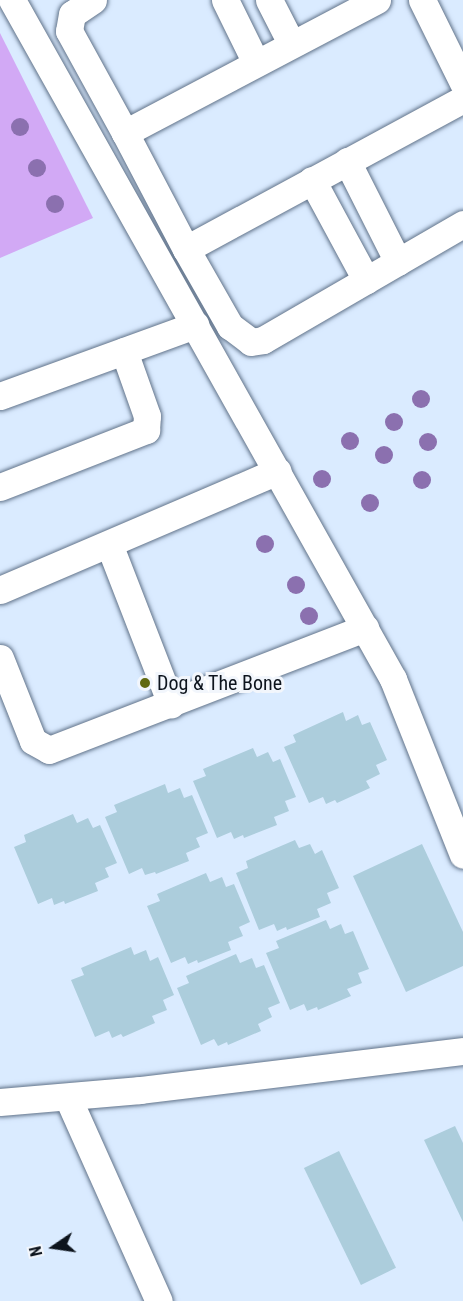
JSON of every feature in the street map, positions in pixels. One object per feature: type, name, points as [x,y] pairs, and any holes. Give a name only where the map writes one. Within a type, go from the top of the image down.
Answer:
[{"type":"street","points":[[12,0],[393,679],[463,855]]},
{"type":"street","points":[[93,0],[72,14],[69,31],[125,133],[145,175],[230,326],[251,342],[263,340],[463,224]]},
{"type":"street","points":[[225,0],[255,61]]},
{"type":"street","points":[[269,0],[291,44]]},
{"type":"street","points":[[125,133],[255,61],[377,0]]},
{"type":"street","points":[[422,0],[463,83]]},
{"type":"street","points":[[186,249],[463,99]]},
{"type":"street","points":[[346,161],[398,262]]},
{"type":"street","points":[[120,189],[145,175]]},
{"type":"street","points":[[312,180],[366,280]]},
{"type":"street","points":[[0,396],[195,325]]},
{"type":"street","points":[[0,487],[146,430],[147,416],[124,351]]},
{"type":"street","points":[[0,590],[278,471]]},
{"type":"street","points":[[109,544],[171,704]]},
{"type":"street","points":[[0,658],[33,741],[49,750],[365,627]]},
{"type":"street","points":[[0,1102],[68,1098],[463,1051]]},
{"type":"street","points":[[68,1098],[159,1301]]},
{"type":"shaded area","points":[[0,33],[93,218],[0,258]]},
{"type":"building","points":[[343,712],[346,721],[358,715],[362,725],[370,722],[387,760],[376,765],[380,774],[366,781],[370,788],[337,803],[335,800],[326,804],[323,797],[309,803],[284,747],[296,742],[293,735]]},
{"type":"building","points":[[253,748],[257,757],[268,752],[273,762],[280,759],[296,797],[285,801],[289,811],[274,817],[277,825],[244,838],[243,835],[234,839],[231,832],[217,838],[193,781],[206,776],[203,769]]},
{"type":"building","points":[[165,784],[168,793],[180,788],[184,798],[192,795],[208,833],[196,838],[200,847],[186,853],[189,861],[156,874],[155,872],[145,875],[142,868],[129,874],[105,817],[117,812],[114,805]]},
{"type":"building","points":[[73,814],[77,823],[88,818],[93,828],[100,825],[117,863],[105,868],[109,877],[95,883],[98,891],[65,904],[64,901],[54,905],[52,898],[38,904],[14,847],[26,842],[24,835]]},
{"type":"building","points":[[295,840],[299,848],[310,844],[315,854],[322,850],[339,888],[327,893],[331,903],[317,909],[320,917],[287,930],[286,927],[277,931],[274,924],[259,930],[236,873],[248,868],[246,861]]},
{"type":"building","points":[[422,844],[463,932],[463,966],[406,992],[353,876]]},
{"type":"building","points":[[206,873],[210,882],[222,877],[226,887],[234,884],[250,922],[239,927],[243,936],[228,942],[231,950],[198,963],[197,960],[188,964],[185,957],[171,963],[147,906],[160,901],[157,894]]},
{"type":"building","points":[[326,920],[330,929],[341,924],[345,934],[353,931],[369,969],[358,973],[362,983],[347,989],[351,996],[318,1010],[317,1007],[307,1011],[304,1004],[290,1010],[266,953],[279,948],[276,941]]},
{"type":"building","points":[[131,947],[134,955],[146,950],[150,961],[158,957],[174,995],[163,1000],[167,1010],[152,1016],[155,1023],[123,1037],[121,1034],[112,1038],[109,1031],[95,1037],[71,980],[84,975],[81,968]]},
{"type":"building","points":[[236,954],[240,963],[252,958],[256,968],[264,965],[280,1003],[268,1008],[272,1017],[258,1024],[261,1031],[228,1045],[227,1042],[218,1046],[214,1039],[201,1045],[177,988],[189,983],[186,976]]},
{"type":"building","points":[[455,1126],[463,1143],[463,1222],[424,1140]]},
{"type":"building","points":[[339,1151],[396,1268],[361,1285],[304,1168]]},
{"type":"place","name":"Dog & The Bone","points":[[145,683]]}]
